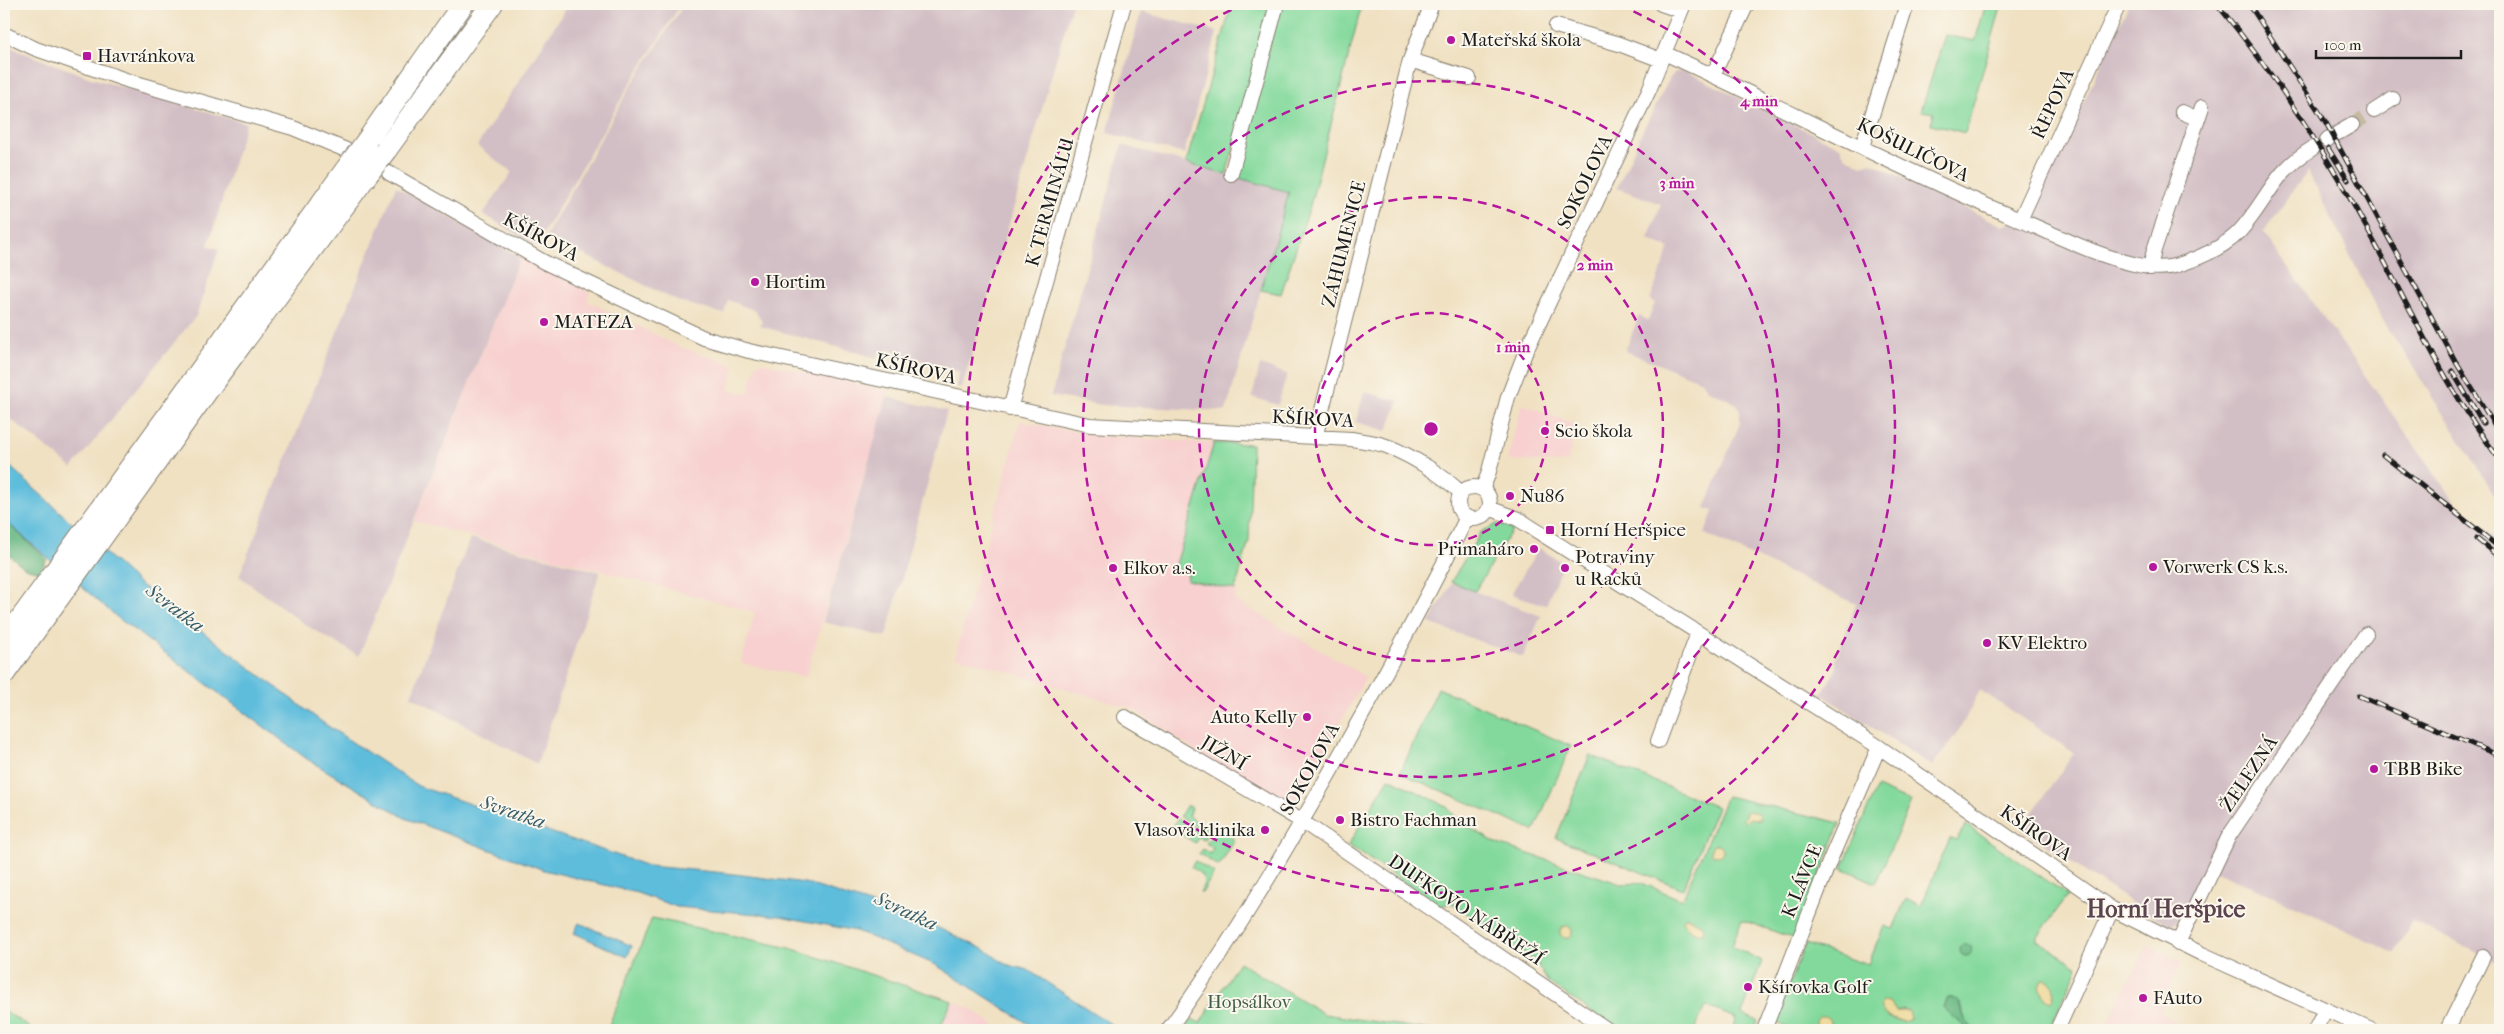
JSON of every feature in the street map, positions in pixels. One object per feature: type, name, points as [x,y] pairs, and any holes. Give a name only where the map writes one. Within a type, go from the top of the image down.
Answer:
[{"type":"highway","points":[[4,674],[10,649],[135,476],[464,4]]},
{"type":"highway","points":[[352,166],[386,150],[492,4]]},
{"type":"highway","points":[[4,629],[44,603]]},
{"type":"highway","points":[[4,681],[10,649]]},
{"type":"street","name":"K TERMINÁLU","points":[[1010,409],[1124,4]]},
{"type":"street","points":[[1231,174],[1277,4]]},
{"type":"street","name":"ZÁHUMENICE","points":[[1315,438],[1410,60],[1432,4]]},
{"type":"street","points":[[1661,4],[1683,7]]},
{"type":"street","points":[[1712,75],[1747,4]]},
{"type":"street","points":[[1862,147],[1907,4]]},
{"type":"street","name":"ŘEPOVA","points":[[2020,220],[2119,4]]},
{"type":"street","name":"SOKOLOVA","points":[[1482,489],[1488,475],[1511,390],[1525,353],[1663,56],[1683,7]]},
{"type":"street","name":"KOŠULIČOVA","points":[[1556,26],[1663,56],[1712,75],[1944,187],[2103,254],[2150,268],[2165,268],[2182,264],[2202,256],[2229,240],[2249,219],[2283,170],[2313,148]]},
{"type":"street","points":[[4,34],[36,49],[119,78],[293,128],[352,166]]},
{"type":"street","points":[[1410,60],[1469,78]]},
{"type":"street","points":[[2374,111],[2393,99]]},
{"type":"street","points":[[2150,268],[2154,250],[2200,113],[2182,112]]},
{"type":"street","points":[[2331,137],[2352,125]]},
{"type":"street","name":"KŠÍROVA","points":[[390,173],[544,262],[704,338],[748,351],[1010,409],[1109,427],[1173,428],[1351,439],[1389,446],[1453,485],[1461,493]]},
{"type":"street","points":[[1473,487],[1482,489],[1489,499],[1489,508],[1479,517],[1467,517],[1459,508],[1458,503],[1461,493],[1473,487]]},
{"type":"street","name":"KŠÍROVA","points":[[1489,508],[1518,519],[1879,747],[2112,909],[2178,943],[2371,1030]]},
{"type":"street","name":"SOKOLOVA","points":[[1168,1030],[1202,982],[1303,822],[1428,597],[1467,517]]},
{"type":"street","points":[[1658,741],[1698,633]]},
{"type":"street","name":"ŽELEZNÁ","points":[[2178,943],[2229,836],[2366,634]]},
{"type":"street","name":"JIŽNÍ","points":[[1125,717],[1303,822]]},
{"type":"street","name":"K LÁVCE","points":[[1764,1030],[1830,860],[1879,747]]},
{"type":"street","name":"DUFKOVO NÁBŘEŽÍ","points":[[1303,822],[1608,1030]]},
{"type":"street","points":[[2057,1030],[2112,909]]},
{"type":"street","points":[[2447,1030],[2483,957]]},
{"type":"street","points":[[2315,1030],[2325,1010]]},
{"type":"shaded area","points":[[569,4],[681,4],[627,89],[536,246],[483,214],[512,172],[477,146]]},
{"type":"shaded area","points":[[684,4],[1072,4],[962,388],[957,387],[959,372],[887,349],[885,355],[878,353],[877,358],[760,326],[762,322],[756,311],[728,300],[724,314],[677,301],[546,236],[629,89]]},
{"type":"shaded area","points":[[2129,4],[2500,4],[2500,503],[2379,314],[2308,171],[2263,232],[2459,508],[2500,541],[2500,964],[2412,921],[2394,953],[2278,898],[2206,868],[2182,917],[2171,925],[2147,913],[2021,829],[2074,753],[1980,690],[1961,727],[1932,766],[1821,694],[1836,670],[1836,659],[1856,604],[1705,534],[1713,511],[1705,508],[1740,423],[1740,412],[1737,404],[1707,389],[1702,381],[1625,351],[1639,316],[1648,320],[1655,303],[1650,300],[1669,248],[1648,239],[1661,204],[1617,188],[1643,130],[1675,72],[1685,71],[1840,147],[1845,156],[1862,166],[1870,162],[2003,226],[2032,213]]},
{"type":"shaded area","points":[[1141,12],[1217,32],[1184,154],[1107,133]]},
{"type":"shaded area","points":[[4,43],[32,56],[91,78],[246,123],[208,246],[219,249],[196,316],[72,468],[4,414]]},
{"type":"shaded area","points":[[1122,145],[1289,192],[1226,411],[1102,405],[1051,396]]},
{"type":"shaded area","points":[[396,186],[520,257],[359,656],[306,625],[239,576]]},
{"type":"shaded area","points":[[520,257],[590,292],[587,301],[678,346],[735,366],[728,390],[748,394],[756,365],[761,362],[889,391],[806,677],[741,663],[755,612],[414,521]]},
{"type":"shaded area","points":[[1260,365],[1287,374],[1278,405],[1252,397]]},
{"type":"shaded area","points":[[1364,392],[1399,401],[1387,431],[1356,422]]},
{"type":"shaded area","points":[[887,397],[947,411],[886,637],[823,622]]},
{"type":"shaded area","name":"Scio škola","points":[[1522,404],[1577,425],[1567,463],[1507,460]]},
{"type":"shaded area","points":[[1020,421],[1098,436],[1214,443],[1175,567],[1188,575],[1188,580],[1237,591],[1234,600],[1366,677],[1304,787],[1290,808],[1212,763],[1134,709],[955,656]]},
{"type":"shaded area","points":[[470,538],[600,572],[537,764],[411,696]]},
{"type":"shaded area","points":[[1539,548],[1563,563],[1546,605],[1511,594]]},
{"type":"shaded area","points":[[1452,583],[1541,616],[1523,657],[1429,623]]},
{"type":"shaded area","name":"FAuto","points":[[2148,945],[2182,961],[2160,1012],[2183,1026],[2180,1030],[2103,1030]]},
{"type":"shaded area","points":[[952,1001],[971,1009],[1001,1030],[939,1030]]},
{"type":"green space","points":[[1232,4],[1273,4],[1226,175],[1186,163]]},
{"type":"green space","points":[[1280,4],[1362,4],[1310,206],[1281,294],[1261,290],[1289,192],[1232,176]]},
{"type":"green space","points":[[1986,4],[2002,4],[1965,133],[1931,124],[1934,113],[1921,111],[1945,35],[1975,41]]},
{"type":"green space","points":[[1214,443],[1252,444],[1249,541],[1235,590],[1187,580],[1188,575],[1175,567]]},
{"type":"green space","points":[[4,520],[47,559],[39,572],[25,568],[4,551]]},
{"type":"green space","points":[[1497,524],[1512,530],[1475,591],[1451,582],[1481,532]]},
{"type":"green space","points":[[1438,688],[1571,746],[1534,831],[1400,773]]},
{"type":"green space","points":[[1590,755],[1717,807],[1683,889],[1556,838]]},
{"type":"green space","points":[[1389,778],[1446,806],[1461,823],[1498,844],[1621,884],[1642,883],[1682,900],[1727,796],[1840,823],[1795,939],[1742,920],[1732,946],[1762,961],[1742,1014],[1758,1021],[1754,1030],[1740,1030],[1733,1027],[1736,1018],[1705,1006],[1695,1030],[1618,1030],[1548,982],[1535,961],[1452,903],[1440,906],[1348,845]]},
{"type":"green space","points":[[1877,787],[1911,802],[1876,883],[1842,868]]},
{"type":"green space","points":[[1187,805],[1192,808],[1188,816],[1207,828],[1211,823],[1214,824],[1208,834],[1180,816]]},
{"type":"green space","points":[[1178,818],[1206,836],[1204,840],[1198,837],[1195,843],[1172,829]]},
{"type":"green space","points":[[1966,825],[2068,895],[2036,939],[2078,967],[2049,1030],[1975,1030],[1965,1020],[1961,1004],[1952,998],[1947,998],[1943,1007],[1968,1030],[1793,1030],[1777,1023],[1776,1017],[1805,944],[1868,965],[1884,926],[1893,929],[1906,898],[1921,906],[1950,838],[1956,840]],"holes":[[[1889,1002],[1896,1011],[1904,1009],[1903,1022],[1888,1017]]]},
{"type":"green space","points":[[1222,832],[1235,840],[1219,866],[1199,854],[1203,849],[1210,854],[1213,848],[1206,843],[1213,834]]},
{"type":"green space","points":[[1195,861],[1214,873],[1202,893],[1200,892],[1204,884],[1203,877],[1191,867]]},
{"type":"green space","points":[[652,918],[790,948],[952,1001],[939,1030],[607,1030]]},
{"type":"green space","points":[[1966,944],[1972,950],[1966,956],[1960,950]]},
{"type":"green space","name":"Hopsálkov","points":[[1239,962],[1324,1014],[1430,1030],[1184,1030],[1192,1019],[1200,1023]]},
{"type":"green space","points":[[1947,998],[1958,1001],[1966,1021],[1975,1030],[1968,1030],[1943,1007]]},
{"type":"green space","points":[[4,1010],[33,1030],[4,1030]]},
{"type":"sand","points":[[1747,811],[1758,813],[1760,820],[1750,818],[1745,822],[1743,820]]},
{"type":"sand","points":[[1717,844],[1723,850],[1717,856],[1711,850]]},
{"type":"sand","points":[[1685,916],[1704,926],[1703,933],[1694,932],[1686,926],[1682,921]]},
{"type":"sand","points":[[1564,926],[1568,926],[1572,932],[1568,938],[1564,938],[1560,934],[1560,930]]},
{"type":"sand","points":[[2043,979],[2052,984],[2053,994],[2051,1001],[2046,1000],[2040,986]]},
{"type":"sand","points":[[1883,1001],[1889,1002],[1896,1011],[1909,1011],[1911,1019],[1903,1022],[1885,1015],[1880,1006]]},
{"type":"sand","points":[[1823,1016],[1828,1018],[1830,1023],[1828,1028],[1823,1030],[1818,1028],[1816,1023],[1818,1018]]},
{"type":"water","points":[[4,461],[138,583],[322,722],[418,786],[648,866],[805,883],[928,923],[987,951],[1005,964],[1028,970],[1120,1030],[1038,1030],[936,965],[856,931],[780,916],[677,907],[637,893],[544,870],[405,818],[307,759],[118,618],[4,520]]},
{"type":"water","points":[[579,923],[632,946],[627,957],[574,933]]},
{"type":"tunnel","points":[[2352,125],[2374,111]]},
{"type":"railway","points":[[2217,4],[2278,84],[2333,169],[2445,376],[2462,405],[2500,460]]},
{"type":"railway","points":[[2249,4],[2325,121],[2457,364],[2500,434]]},
{"type":"railway","points":[[2328,148],[2348,180]]},
{"type":"railway","points":[[2452,371],[2483,423]]},
{"type":"railway","points":[[2383,455],[2500,548]]},
{"type":"railway","points":[[2477,539],[2500,558]]},
{"type":"railway","points":[[2359,696],[2500,756]]},
{"type":"place","name":"Mateřská škola","points":[[1451,40]]},
{"type":"place","name":"Havránkova","points":[[87,56]]},
{"type":"place","name":"Hortim","points":[[755,282]]},
{"type":"place","name":"MATEZA","points":[[544,322]]},
{"type":"place","name":"Scio škola","points":[[1545,431]]},
{"type":"place","name":"Nu86","points":[[1510,496]]},
{"type":"place","name":"Horní Heršpice","points":[[1550,530]]},
{"type":"place","name":"Primaháro","points":[[1534,549]]},
{"type":"place","name":"Vorwerk CS k.s.","points":[[2153,567]]},
{"type":"place","name":"Elkov a.s.","points":[[1113,568]]},
{"type":"place","name":"Potraviny u Racků","points":[[1565,568]]},
{"type":"place","name":"KV Elektro","points":[[1987,643]]},
{"type":"place","name":"Auto Kelly","points":[[1307,717]]},
{"type":"place","name":"TBB Bike","points":[[2374,769]]},
{"type":"place","name":"Bistro Fachman","points":[[1340,820]]},
{"type":"place","name":"Vlasová klinika","points":[[1265,830]]},
{"type":"place","name":"Kšírovka Golf","points":[[1748,987]]},
{"type":"place","name":"FAuto","points":[[2143,998]]},
{"type":"district","name":"Horní Heršpice","points":[[2166,909]]},
{"type":"water label","name":"Svratka","points":[[175,608]]},
{"type":"water label","name":"Svratka","points":[[513,812]]},
{"type":"water label","name":"Svratka","points":[[906,911]]}]
